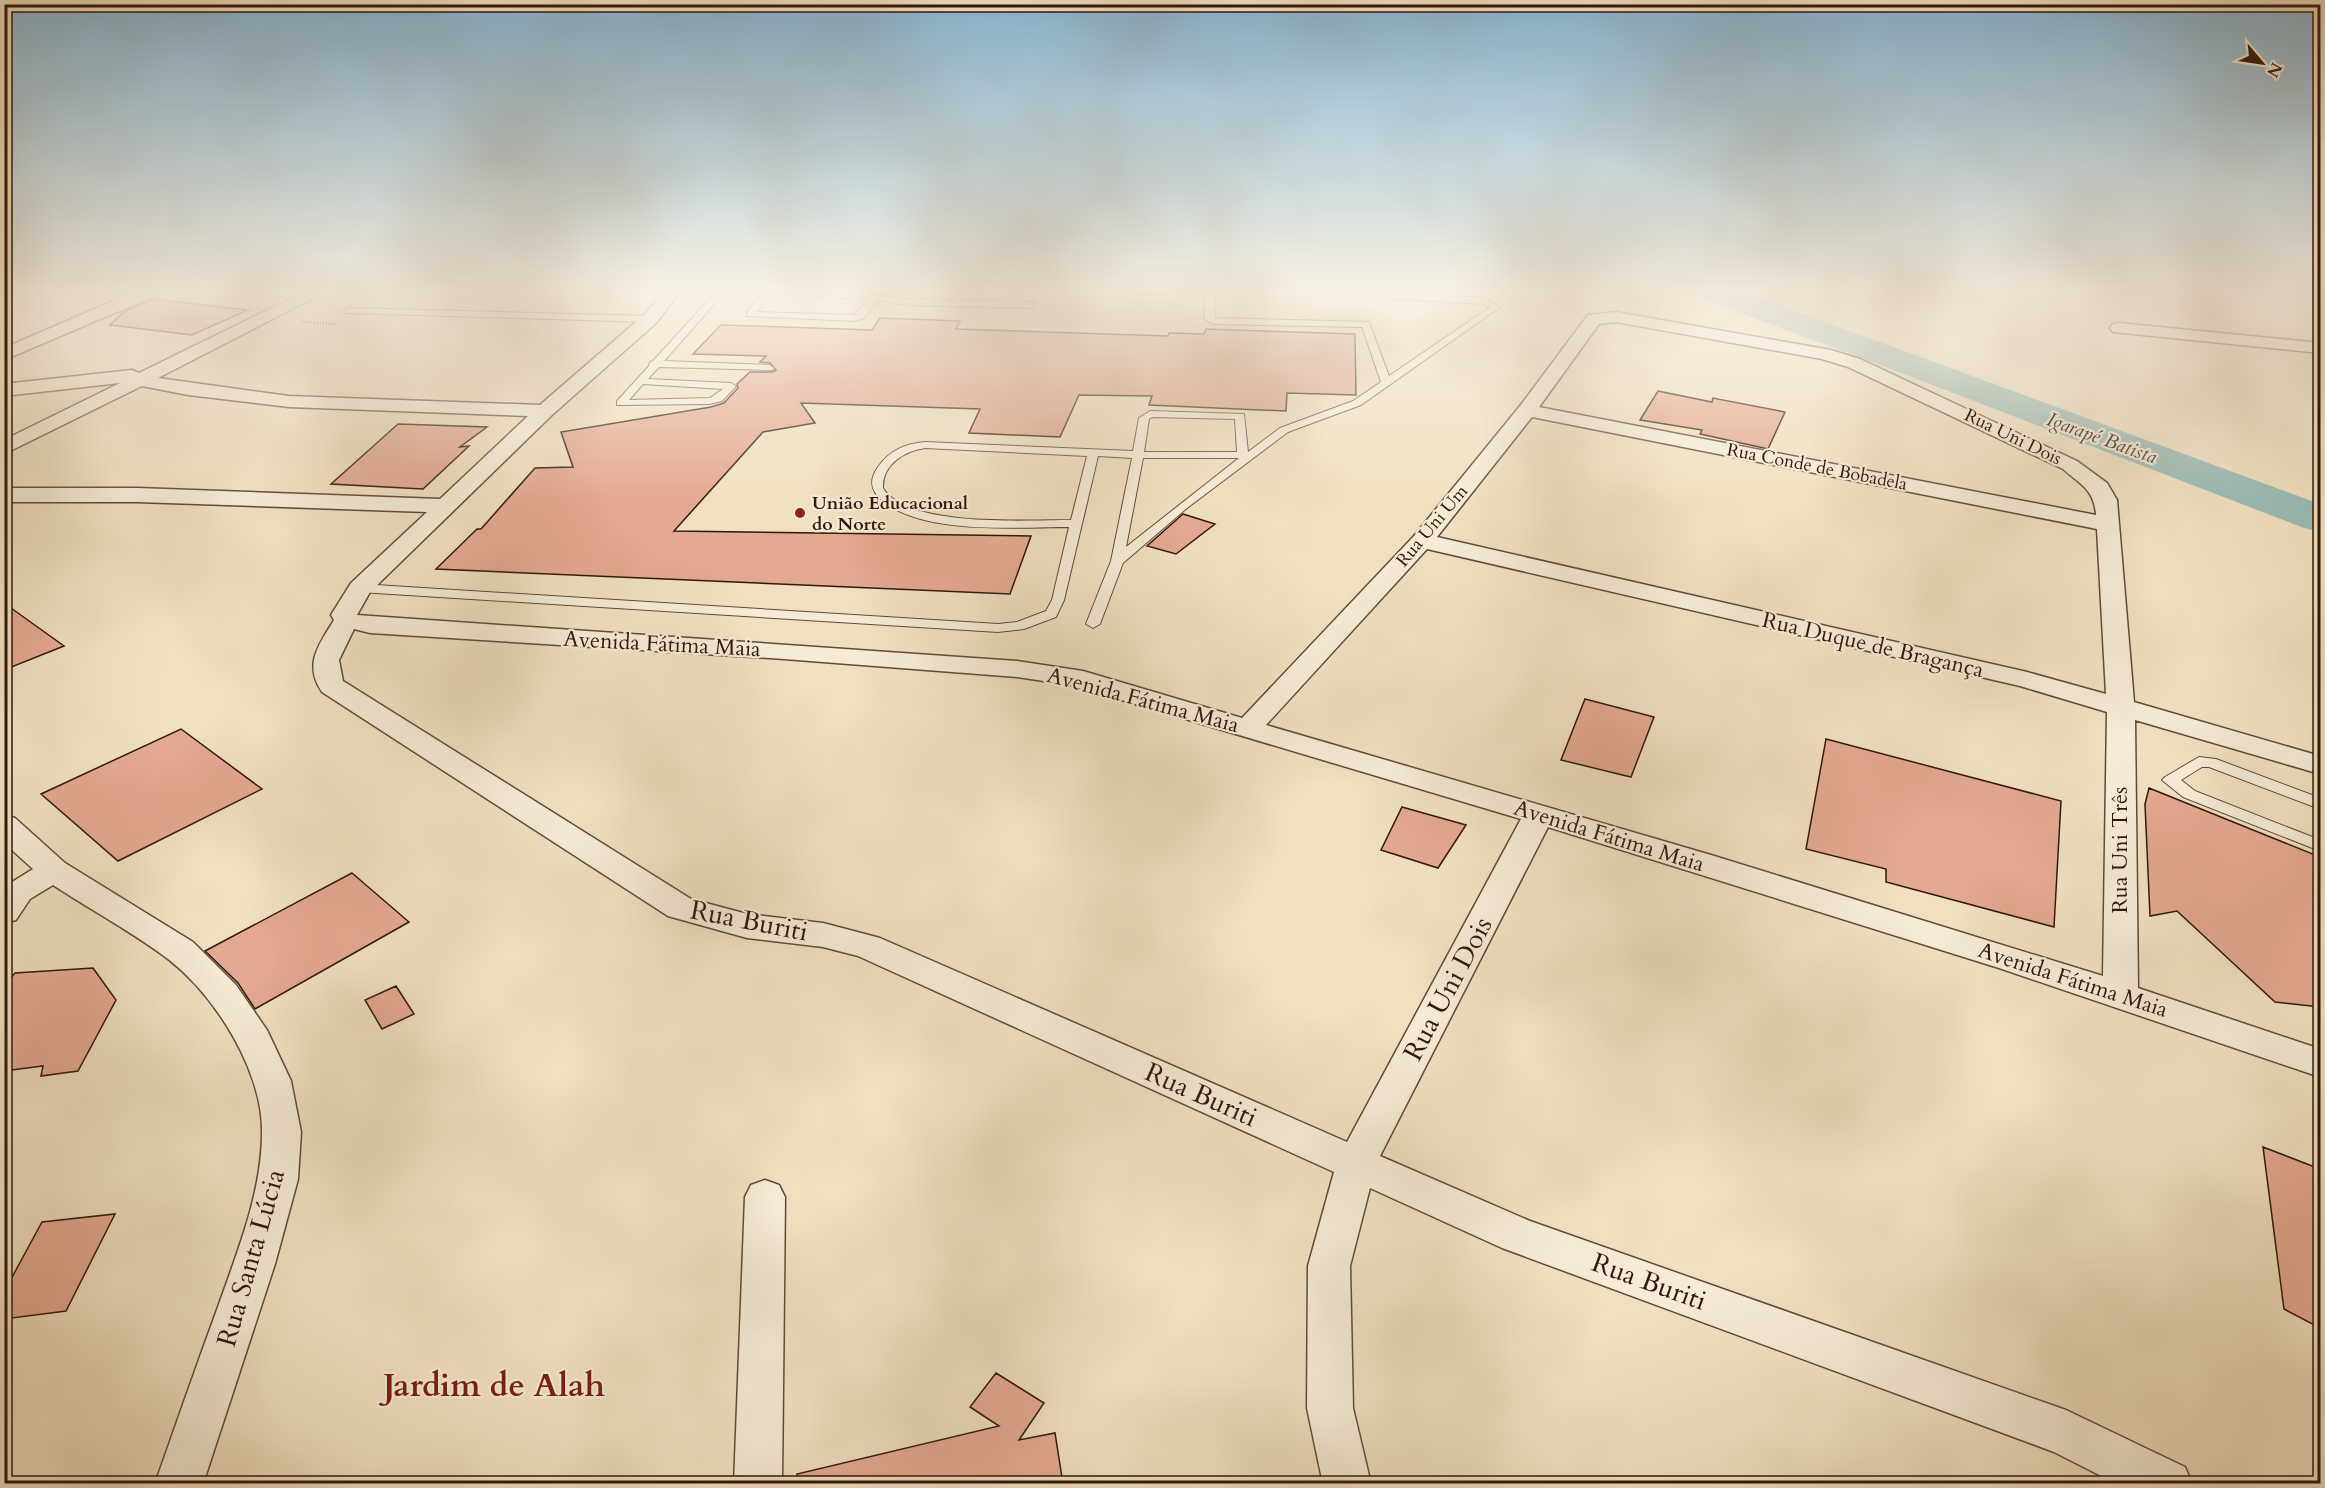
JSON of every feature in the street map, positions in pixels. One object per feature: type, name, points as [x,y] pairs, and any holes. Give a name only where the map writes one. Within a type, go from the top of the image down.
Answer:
[{"type":"street","points":[[4,448],[174,362]]},
{"type":"street","points":[[353,604],[447,506],[545,411],[601,362]]},
{"type":"street","name":"Rua Uni Um","points":[[1248,728],[1422,542],[1562,362]]},
{"type":"street","name":"Rua Uni Dois","points":[[1848,362],[1885,376],[2078,470],[2099,488],[2106,500],[2121,707]]},
{"type":"street","points":[[4,390],[145,377],[183,390],[243,397],[545,411]]},
{"type":"street","name":"Rua Conde de Bobadela","points":[[1527,410],[2107,524]]},
{"type":"street","points":[[4,495],[137,495],[447,506]]},
{"type":"street","name":"Rua Duque de Bragança","points":[[1422,542],[1974,668],[2121,707],[2320,765]]},
{"type":"street","name":"Avenida Fátima Maia","points":[[353,604],[370,625],[783,651],[1017,669],[1074,676],[1539,814],[2120,993],[2320,1063]]},
{"type":"street","name":"Rua Buriti","points":[[353,604],[323,664],[325,675],[332,686],[680,908],[747,926],[823,936],[868,947],[1517,1234],[2066,1433],[2168,1484]]},
{"type":"street","name":"Rua Uni Três","points":[[2120,993],[2121,707]]},
{"type":"street","name":"Rua Uni Dois","points":[[1347,1484],[1330,1408],[1329,1266],[1356,1163],[1539,814]]},
{"type":"street","name":"Rua Santa Lúcia","points":[[4,825],[54,871],[182,951],[224,994],[254,1040],[272,1082],[282,1132],[278,1179],[254,1264],[179,1484]]},
{"type":"street","points":[[9,898],[54,871]]},
{"type":"street","points":[[758,1484],[765,1197]]},
{"type":"lane","points":[[1379,362],[1387,384]]},
{"type":"lane","points":[[1118,561],[1183,506],[1284,430],[1347,408],[1418,362]]},
{"type":"lane","points":[[639,381],[731,386],[718,399],[710,401],[621,403],[639,381],[653,364],[769,368]]},
{"type":"lane","points":[[1093,624],[1118,561],[1144,418],[1150,414],[1240,416],[1248,455]]},
{"type":"lane","points":[[1076,524],[943,521],[923,518],[903,511],[883,496],[878,490],[878,479],[888,461],[896,454],[909,447],[925,445],[1093,454],[1248,455]]},
{"type":"lane","points":[[353,604],[998,628],[1019,626],[1050,614],[1058,600],[1093,454]]},
{"type":"lane","points":[[2320,804],[2211,762],[2199,762],[2170,780],[2189,794],[2320,846]]},
{"type":"building","points":[[764,362],[1355,362],[1356,395],[1287,393],[1286,411],[1149,405],[1152,396],[1079,395],[1060,437],[969,433],[980,409],[801,403],[815,423],[763,432],[674,531],[1031,536],[1010,594],[436,569],[477,529],[481,529],[535,468],[573,467],[561,432],[724,403],[738,388],[737,384],[750,372],[776,370],[770,363]]},
{"type":"building","points":[[1658,391],[1712,402],[1713,398],[1785,412],[1768,449],[1700,434],[1702,430],[1640,420]]},
{"type":"building","points":[[398,424],[487,427],[460,447],[469,446],[423,489],[331,484]]},
{"type":"building","points":[[1183,514],[1215,524],[1176,554],[1147,546]]},
{"type":"building","points":[[4,603],[64,646],[4,670]]},
{"type":"building","points":[[1585,699],[1654,717],[1631,777],[1561,760]]},
{"type":"building","points":[[181,729],[262,789],[118,861],[41,794]]},
{"type":"building","points":[[1826,739],[2061,801],[2054,927],[1886,882],[1886,869],[1806,849]]},
{"type":"building","points":[[2149,788],[2320,857],[2320,1007],[2275,1002],[2177,911],[2150,916],[2145,804]]},
{"type":"building","points":[[1402,807],[1466,825],[1438,868],[1381,850]]},
{"type":"building","points":[[352,873],[409,922],[255,1009],[238,983],[205,951]]},
{"type":"building","points":[[93,968],[116,1000],[78,1071],[41,1076],[43,1066],[4,1071],[4,986],[15,973]]},
{"type":"building","points":[[396,986],[414,1014],[382,1029],[365,1000]]},
{"type":"building","points":[[2263,1147],[2320,1169],[2320,1328],[2284,1309]]},
{"type":"building","points":[[115,1214],[66,1311],[4,1319],[4,1292],[42,1222]]},
{"type":"building","points":[[996,1373],[1044,1403],[1019,1440],[1055,1433],[1063,1484],[798,1484],[797,1474],[999,1426],[970,1407]]},
{"type":"waterway","name":"Igarapé Batista","points":[[1908,362],[2320,519]]},
{"type":"place","name":"União Educacional do Norte","points":[[800,513]]},
{"type":"district","name":"Jardim de Alah","points":[[494,1385]]}]
